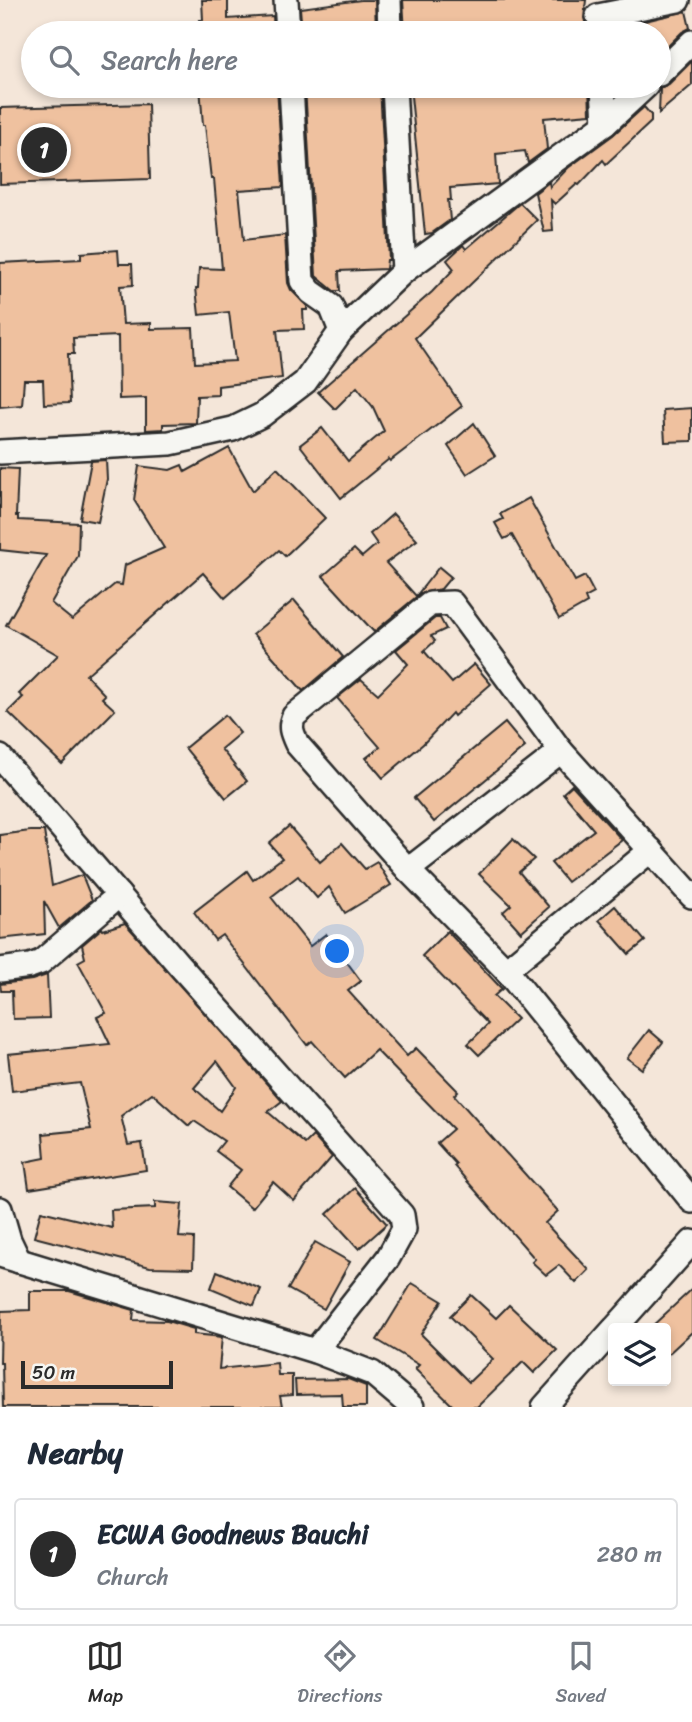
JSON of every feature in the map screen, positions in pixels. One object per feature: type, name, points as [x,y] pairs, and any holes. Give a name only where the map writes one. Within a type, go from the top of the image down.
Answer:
[{"type":"street","points":[[286,0],[287,21]]},
{"type":"street","points":[[388,0],[389,21]]},
{"type":"street","points":[[599,16],[678,0]]},
{"type":"street","points":[[671,62],[692,42]]},
{"type":"street","points":[[292,98],[302,281],[311,292],[331,306],[341,331]]},
{"type":"street","points":[[395,98],[404,271]]},
{"type":"street","points":[[604,98],[606,124]]},
{"type":"street","points":[[0,452],[170,443],[233,429],[262,415],[305,382],[341,331],[404,271],[606,124],[633,98]]},
{"type":"street","points":[[692,896],[561,751],[452,603],[430,604],[294,716],[290,728],[297,744],[408,870],[506,970],[692,1201]]},
{"type":"street","points":[[408,870],[561,751]]},
{"type":"street","points":[[0,757],[401,1215],[404,1229],[388,1258],[315,1351]]},
{"type":"street","points":[[506,970],[651,850]]},
{"type":"street","points":[[0,970],[41,962],[119,895]]},
{"type":"street","points":[[0,1209],[9,1240],[10,1258],[315,1351],[372,1373],[412,1407]]},
{"type":"street","points":[[619,1323],[692,1242]]},
{"type":"street","points":[[544,1407],[608,1336]]},
{"type":"building","points":[[202,0],[228,0],[228,19],[273,16],[273,21],[199,21],[203,20]]},
{"type":"building","points":[[375,0],[376,21],[301,21],[300,8]]},
{"type":"building","points":[[403,0],[586,0],[585,21],[404,21]]},
{"type":"building","points":[[686,11],[690,28],[671,43],[671,21],[645,21]]},
{"type":"building","points":[[692,61],[692,85],[659,113],[660,98],[671,98],[671,82]]},
{"type":"building","points":[[201,98],[278,98],[283,187],[239,190],[244,240],[285,235],[288,283],[291,290],[307,306],[307,310],[303,310],[304,329],[277,330],[282,378],[218,386],[218,395],[197,396],[196,423],[163,424],[163,429],[146,430],[146,398],[119,399],[118,336],[73,338],[74,354],[68,354],[70,403],[44,404],[43,380],[24,380],[22,405],[0,407],[0,263],[81,259],[81,253],[118,250],[119,264],[132,264],[133,285],[120,286],[123,324],[151,323],[151,329],[193,328],[195,363],[235,361],[229,312],[199,315],[196,288],[199,268],[222,269],[214,179],[211,179]]},
{"type":"building","points":[[306,98],[381,98],[389,260],[386,269],[339,271],[340,291],[334,291],[316,276]]},
{"type":"building","points":[[411,98],[589,98],[590,114],[544,118],[547,149],[528,163],[525,151],[496,154],[498,184],[450,188],[450,220],[432,233],[425,234]]},
{"type":"building","points":[[148,104],[150,179],[0,184],[0,108]]},
{"type":"building","points":[[644,107],[651,115],[651,122],[606,164],[603,160],[579,185],[555,204],[551,200],[553,231],[544,232],[535,193],[549,182],[550,187],[568,168],[613,135]]},
{"type":"building","points":[[520,203],[537,220],[415,338],[462,406],[341,498],[300,445],[322,428],[348,461],[384,431],[373,407],[357,387],[335,409],[318,392],[432,292],[454,269],[447,260],[463,245],[466,249]]},
{"type":"building","points":[[692,408],[692,441],[665,442],[663,410]]},
{"type":"building","points":[[474,423],[495,456],[467,474],[448,446]]},
{"type":"building","points":[[229,448],[253,491],[277,468],[325,518],[285,556],[279,550],[225,598],[203,573],[86,675],[105,695],[102,698],[115,710],[62,764],[8,712],[23,697],[19,694],[58,655],[6,625],[46,555],[0,550],[0,468],[18,469],[18,520],[79,523],[78,556],[51,603],[72,620],[115,584],[122,585],[125,565],[164,548],[134,500],[139,466],[170,470],[182,465],[185,472]]},
{"type":"building","points":[[106,460],[107,479],[98,522],[80,519],[91,461]]},
{"type":"building","points":[[529,498],[575,581],[585,576],[594,593],[585,598],[587,603],[559,619],[512,535],[504,539],[495,523],[503,519],[500,514]]},
{"type":"building","points":[[393,514],[417,540],[386,563],[416,596],[439,567],[451,577],[441,589],[421,593],[374,632],[323,576],[354,549],[362,557],[377,544],[370,534]]},
{"type":"building","points":[[294,600],[343,657],[303,691],[253,634]]},
{"type":"building","points":[[435,618],[440,618],[446,629],[431,636],[435,641],[424,651],[452,683],[474,664],[491,684],[454,716],[452,713],[423,744],[383,778],[366,758],[380,747],[337,698],[361,679],[378,694],[408,664],[396,650]]},
{"type":"building","points":[[225,715],[240,733],[221,749],[247,781],[226,798],[185,748]]},
{"type":"building","points":[[505,723],[525,747],[434,822],[414,798]]},
{"type":"building","points":[[572,785],[622,840],[567,882],[551,863],[594,830],[563,793]]},
{"type":"building","points":[[289,826],[320,862],[342,843],[365,869],[377,862],[391,885],[345,913],[329,887],[317,898],[298,876],[271,897],[310,946],[326,934],[361,981],[348,991],[407,1056],[416,1048],[458,1091],[454,1095],[558,1211],[545,1223],[589,1270],[576,1283],[559,1265],[546,1275],[532,1262],[535,1259],[437,1143],[453,1129],[376,1050],[345,1078],[312,1041],[307,1045],[222,935],[215,940],[194,912],[247,871],[253,880],[282,858],[269,843]]},
{"type":"building","points":[[44,831],[52,886],[82,875],[92,900],[59,928],[44,901],[45,934],[0,939],[0,835]]},
{"type":"building","points":[[513,839],[534,859],[519,872],[549,907],[521,932],[503,912],[511,905],[479,874]]},
{"type":"building","points":[[615,906],[645,941],[629,954],[599,920]]},
{"type":"building","points":[[125,923],[282,1101],[268,1112],[305,1144],[313,1136],[332,1157],[294,1201],[273,1182],[252,1208],[227,1187],[241,1170],[216,1151],[224,1141],[194,1121],[189,1126],[152,1093],[121,1116],[128,1145],[142,1143],[146,1170],[29,1189],[25,1162],[45,1158],[43,1134],[91,1129],[80,1083],[12,1091],[8,1054],[110,1044],[97,1017],[106,1013],[78,962],[85,958],[82,945],[102,928],[103,930]],"holes":[[[217,1061],[236,1087],[220,1111],[194,1088]]]},
{"type":"building","points":[[447,931],[502,989],[494,996],[517,1019],[479,1055],[468,1044],[488,1024],[422,956]]},
{"type":"building","points":[[47,975],[49,1018],[13,1019],[12,991],[1,991],[0,984]]},
{"type":"building","points":[[649,1030],[663,1042],[642,1069],[627,1058]]},
{"type":"building","points":[[355,1188],[387,1224],[359,1249],[327,1214]]},
{"type":"building","points":[[155,1202],[182,1204],[179,1237],[194,1238],[193,1268],[150,1267],[34,1237],[41,1211],[112,1228],[111,1210],[155,1208]]},
{"type":"building","points":[[315,1242],[350,1262],[324,1309],[288,1289]]},
{"type":"building","points":[[217,1271],[261,1289],[254,1306],[211,1288]]},
{"type":"building","points":[[412,1283],[442,1301],[421,1334],[469,1382],[493,1359],[450,1316],[471,1295],[496,1318],[509,1305],[557,1350],[534,1373],[523,1362],[477,1407],[454,1407],[415,1369],[419,1365],[377,1340]]},
{"type":"building","points":[[692,1289],[692,1332],[671,1351],[671,1323],[655,1323]]},
{"type":"building","points":[[30,1291],[69,1291],[134,1310],[133,1320],[167,1321],[194,1329],[194,1334],[222,1337],[219,1369],[277,1363],[278,1375],[292,1375],[292,1395],[280,1396],[282,1407],[3,1407],[1,1311],[30,1310]]},
{"type":"building","points":[[348,1379],[366,1386],[366,1407],[343,1407],[342,1394],[296,1395],[295,1380]]},
{"type":"place","name":"ECWA Goodnews Bauchi","points":[[44,150]]}]
